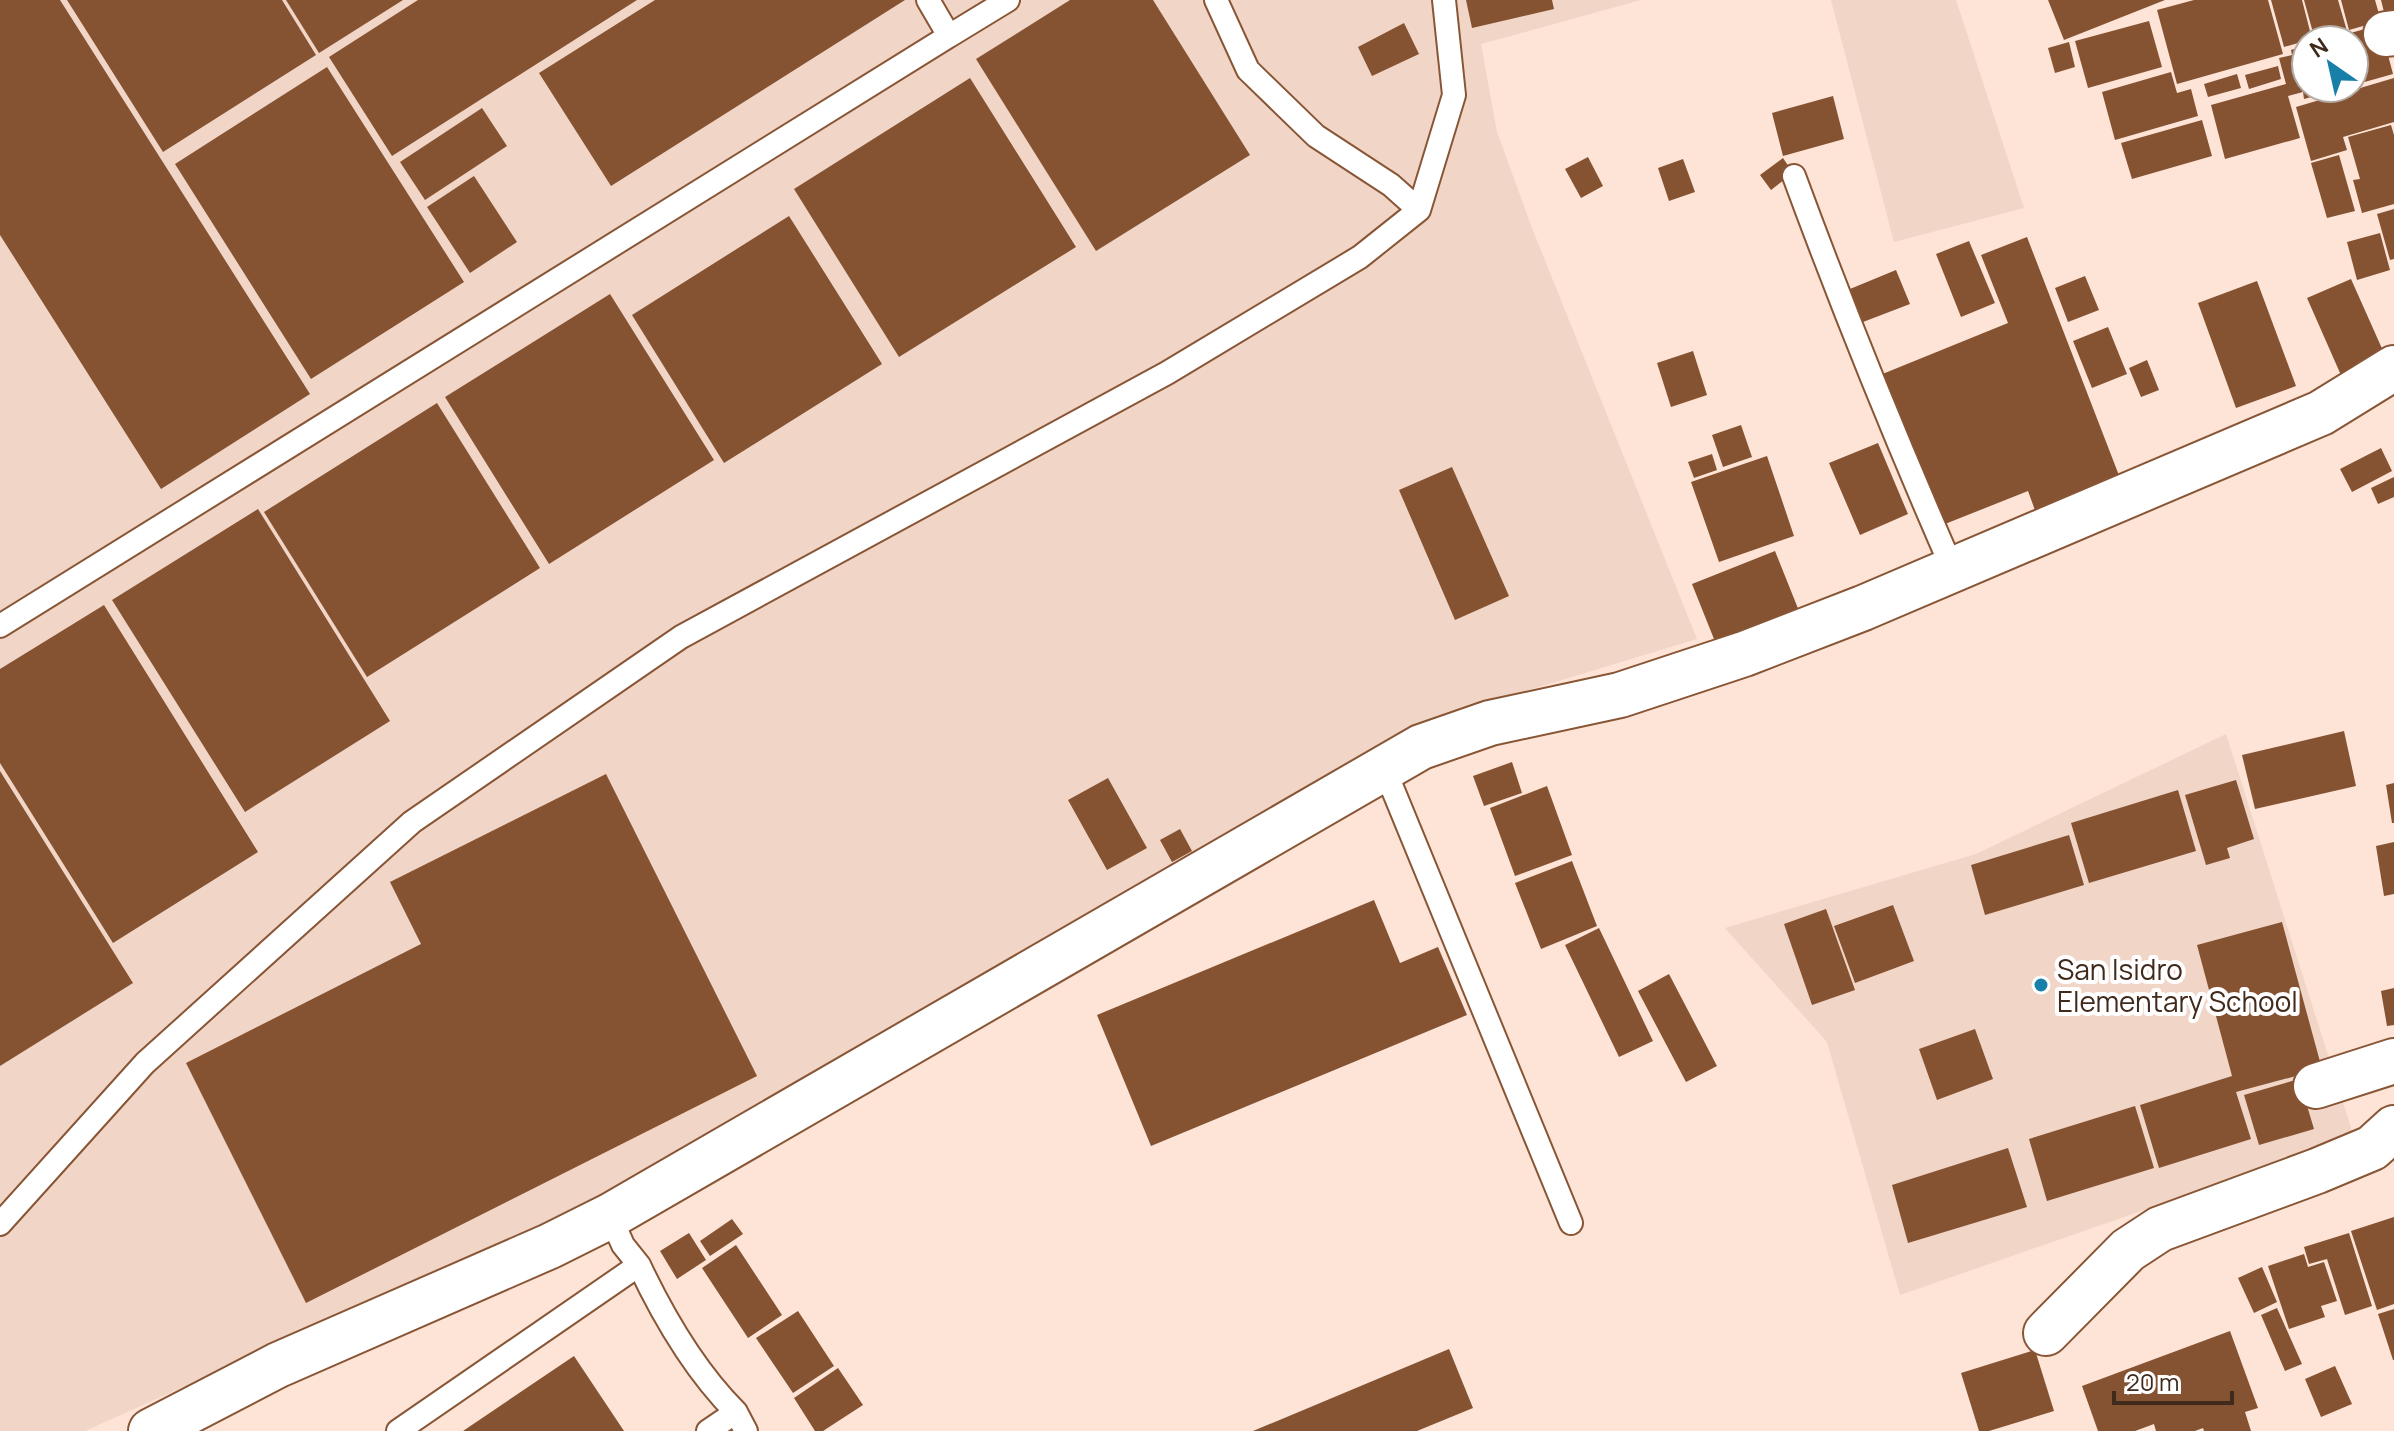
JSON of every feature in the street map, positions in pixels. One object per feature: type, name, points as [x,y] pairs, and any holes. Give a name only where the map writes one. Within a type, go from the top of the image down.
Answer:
[{"type":"street","points":[[164,1428],[278,1365],[550,1246],[610,1216],[1421,747],[1490,723],[1620,695],[1744,654],[1863,608],[2321,413],[2394,368]]},
{"type":"street","points":[[2316,1086],[2394,1061]]},
{"type":"street","points":[[2046,1333],[2128,1250],[2160,1229],[2372,1148],[2394,1128]]},
{"type":"lane","points":[[928,0],[949,36]]},
{"type":"lane","points":[[0,626],[1008,0]]},
{"type":"lane","points":[[1216,0],[1248,70],[1316,136],[1391,185],[1419,210]]},
{"type":"lane","points":[[0,1224],[145,1063],[412,822],[681,637],[1167,373],[1360,257],[1419,210],[1454,95],[1444,0]]},
{"type":"lane","points":[[1794,176],[1878,397],[1953,570]]},
{"type":"lane","points":[[1384,768],[1571,1223]]},
{"type":"lane","points":[[610,1216],[623,1245],[639,1265],[660,1310],[713,1389],[741,1422],[708,1431]]},
{"type":"lane","points":[[398,1431],[639,1265]]},
{"type":"shaded area","points":[[0,0],[1641,0],[1481,44],[1497,132],[1532,228],[1697,639],[1413,725],[650,1173],[526,1233],[85,1431],[0,1431]]},
{"type":"shaded area","points":[[1831,0],[1956,0],[2024,208],[1894,242]]},
{"type":"shaded area","name":"San Isidro Elementary School","points":[[2226,734],[2354,1137],[1900,1295],[1827,1042],[1725,928],[1976,854]]},
{"type":"building","points":[[0,0],[60,0],[310,394],[161,489],[0,235]]},
{"type":"building","points":[[67,0],[282,0],[316,55],[163,152]]},
{"type":"building","points":[[286,0],[403,0],[319,53]]},
{"type":"building","points":[[418,0],[637,0],[392,156],[329,57]]},
{"type":"building","points":[[655,0],[905,0],[611,186],[539,73]]},
{"type":"building","points":[[1070,0],[1153,0],[1250,155],[1096,251],[976,59]]},
{"type":"building","points":[[1466,0],[1552,0],[1554,9],[1472,28]]},
{"type":"building","points":[[2048,0],[2165,0],[2064,40]]},
{"type":"building","points":[[2194,0],[2268,0],[2283,54],[2177,84],[2157,10]]},
{"type":"building","points":[[2271,0],[2302,0],[2308,24],[2290,24],[2290,45],[2284,47]]},
{"type":"building","points":[[2304,0],[2338,0],[2345,24],[2311,24]]},
{"type":"building","points":[[2341,0],[2375,0],[2381,21],[2347,24]]},
{"type":"building","points":[[2381,0],[2394,0],[2394,26],[2388,28]]},
{"type":"building","points":[[2149,21],[2162,67],[2088,88],[2075,41]]},
{"type":"building","points":[[1404,23],[1419,54],[1372,76],[1358,47]]},
{"type":"building","points":[[2380,25],[2393,74],[2370,80],[2370,28]]},
{"type":"building","points":[[2069,42],[2075,67],[2055,73],[2048,48]]},
{"type":"building","points":[[2290,55],[2288,96],[2300,138],[2225,159],[2211,105],[2286,84],[2279,58]]},
{"type":"building","points":[[2278,66],[2281,79],[2249,89],[2245,75]]},
{"type":"building","points":[[327,67],[464,282],[311,379],[175,164]]},
{"type":"building","points":[[2171,72],[2177,93],[2191,89],[2198,116],[2115,140],[2102,92]]},
{"type":"building","points":[[2237,74],[2241,88],[2208,97],[2204,84]]},
{"type":"building","points":[[970,78],[1076,247],[899,357],[794,189]]},
{"type":"building","points":[[2394,78],[2394,122],[2343,137],[2347,150],[2311,161],[2296,107],[2306,104],[2370,104],[2370,85]]},
{"type":"building","points":[[1833,96],[1844,139],[1783,156],[1772,113]]},
{"type":"building","points":[[482,108],[507,146],[425,200],[400,162]]},
{"type":"building","points":[[2202,120],[2212,156],[2132,179],[2121,143]]},
{"type":"building","points":[[2391,125],[2394,135],[2394,204],[2362,213],[2353,180],[2360,179],[2348,137]]},
{"type":"building","points":[[2339,155],[2355,211],[2327,218],[2311,163]]},
{"type":"building","points":[[1588,157],[1603,186],[1581,198],[1565,169]]},
{"type":"building","points":[[1783,158],[1793,173],[1771,190],[1760,175]]},
{"type":"building","points":[[1683,159],[1695,192],[1669,201],[1658,168]]},
{"type":"building","points":[[474,176],[517,242],[470,273],[427,207]]},
{"type":"building","points":[[2394,209],[2394,259],[2390,260],[2377,214]]},
{"type":"building","points":[[789,216],[882,364],[724,463],[632,315]]},
{"type":"building","points":[[2380,233],[2390,270],[2357,280],[2347,242]]},
{"type":"building","points":[[2027,237],[2125,491],[2041,527],[2028,491],[1940,526],[1880,375],[2008,323],[1981,255]]},
{"type":"building","points":[[1969,241],[1995,303],[1961,317],[1936,254]]},
{"type":"building","points":[[1896,270],[1910,304],[1863,322],[1850,289]]},
{"type":"building","points":[[2085,276],[2099,310],[2068,322],[2055,288]]},
{"type":"building","points":[[2351,279],[2388,362],[2344,382],[2307,298]]},
{"type":"building","points":[[2257,281],[2296,386],[2236,408],[2198,303]]},
{"type":"building","points":[[610,294],[714,460],[549,564],[445,397]]},
{"type":"building","points":[[2108,327],[2127,374],[2092,388],[2073,341]]},
{"type":"building","points":[[1693,351],[1707,395],[1671,407],[1657,363]]},
{"type":"building","points":[[2147,360],[2159,390],[2141,397],[2129,368]]},
{"type":"building","points":[[437,403],[540,568],[367,677],[264,512]]},
{"type":"building","points":[[1741,425],[1752,457],[1723,467],[1712,435]]},
{"type":"building","points":[[1878,443],[1908,514],[1860,535],[1829,463]]},
{"type":"building","points":[[2381,448],[2392,471],[2352,492],[2340,469]]},
{"type":"building","points":[[1712,454],[1717,470],[1694,478],[1688,462]]},
{"type":"building","points":[[1767,456],[1794,536],[1719,562],[1691,482]]},
{"type":"building","points":[[1452,467],[1509,596],[1455,620],[1399,490]]},
{"type":"building","points":[[2394,477],[2394,497],[2378,504],[2371,488]]},
{"type":"building","points":[[258,509],[390,721],[245,812],[112,600]]},
{"type":"building","points":[[1775,551],[1801,616],[1718,649],[1692,584]]},
{"type":"building","points":[[104,605],[258,852],[113,943],[0,763],[0,669]]},
{"type":"building","points":[[2344,731],[2356,786],[2255,809],[2242,755]]},
{"type":"building","points":[[1512,762],[1522,793],[1484,806],[1473,776]]},
{"type":"building","points":[[0,771],[133,983],[0,1066]]},
{"type":"building","points":[[606,774],[757,1076],[306,1303],[186,1063],[421,944],[390,882]]},
{"type":"building","points":[[1108,778],[1147,848],[1107,870],[1068,800]]},
{"type":"building","points":[[2236,780],[2254,839],[2227,848],[2230,858],[2206,865],[2185,795]]},
{"type":"building","points":[[2394,783],[2394,823],[2392,823],[2386,785]]},
{"type":"building","points":[[1547,786],[1572,855],[1515,876],[1490,808]]},
{"type":"building","points":[[2178,790],[2196,851],[2089,883],[2071,823]]},
{"type":"building","points":[[1180,829],[1192,851],[1172,862],[1160,840]]},
{"type":"building","points":[[2069,835],[2084,885],[1985,915],[1971,865]]},
{"type":"building","points":[[2394,842],[2394,894],[2384,896],[2376,846]]},
{"type":"building","points":[[1572,861],[1597,926],[1541,949],[1515,883]]},
{"type":"building","points":[[1374,900],[1400,963],[1438,947],[1467,1015],[1151,1146],[1097,1015]]},
{"type":"building","points":[[1893,905],[1914,961],[1855,983],[1834,926]]},
{"type":"building","points":[[1826,909],[1855,990],[1812,1005],[1784,924]]},
{"type":"building","points":[[2282,922],[2322,1069],[2236,1092],[2251,1139],[2159,1168],[2140,1105],[2232,1076],[2197,945]]},
{"type":"building","points":[[1599,928],[1653,1041],[1619,1057],[1565,945]]},
{"type":"building","points":[[1669,974],[1717,1066],[1686,1082],[1638,991]]},
{"type":"building","points":[[2394,988],[2394,1025],[2387,1026],[2381,991]]},
{"type":"building","points":[[1975,1029],[1993,1079],[1937,1100],[1919,1049]]},
{"type":"building","points":[[2299,1079],[2314,1129],[2259,1145],[2244,1095]]},
{"type":"building","points":[[2135,1106],[2154,1168],[2047,1201],[2029,1139]]},
{"type":"building","points":[[2008,1148],[2027,1207],[1908,1243],[1892,1185]]},
{"type":"building","points":[[2394,1217],[2394,1304],[2377,1310],[2351,1231]]},
{"type":"building","points":[[732,1219],[743,1234],[710,1256],[700,1241]]},
{"type":"building","points":[[689,1233],[706,1260],[677,1279],[660,1251]]},
{"type":"building","points":[[2349,1233],[2372,1306],[2345,1315],[2327,1259],[2309,1264],[2304,1247]]},
{"type":"building","points":[[736,1245],[782,1315],[748,1338],[702,1268]]},
{"type":"building","points":[[2304,1254],[2308,1267],[2324,1262],[2337,1301],[2321,1306],[2325,1317],[2289,1329],[2268,1266]]},
{"type":"building","points":[[2262,1267],[2277,1302],[2254,1313],[2238,1278]]},
{"type":"building","points":[[2277,1308],[2302,1364],[2285,1371],[2261,1315]]},
{"type":"building","points":[[2394,1309],[2394,1360],[2393,1360],[2378,1314]]},
{"type":"building","points":[[798,1311],[834,1366],[793,1393],[756,1338]]},
{"type":"building","points":[[2230,1331],[2258,1408],[2245,1412],[2251,1431],[2204,1431],[2203,1428],[2195,1431],[2156,1431],[2154,1424],[2135,1431],[2098,1431],[2082,1386]]},
{"type":"building","points":[[1449,1349],[1473,1408],[1417,1431],[1253,1431]]},
{"type":"building","points":[[2035,1350],[2054,1411],[1989,1431],[1979,1431],[1961,1373]]},
{"type":"building","points":[[574,1356],[624,1431],[463,1431]]},
{"type":"building","points":[[2335,1366],[2352,1404],[2321,1417],[2305,1379]]},
{"type":"building","points":[[838,1368],[863,1405],[823,1431],[815,1431],[794,1398]]},
{"type":"place","name":"San Isidro Elementary School","points":[[2041,985]]}]
